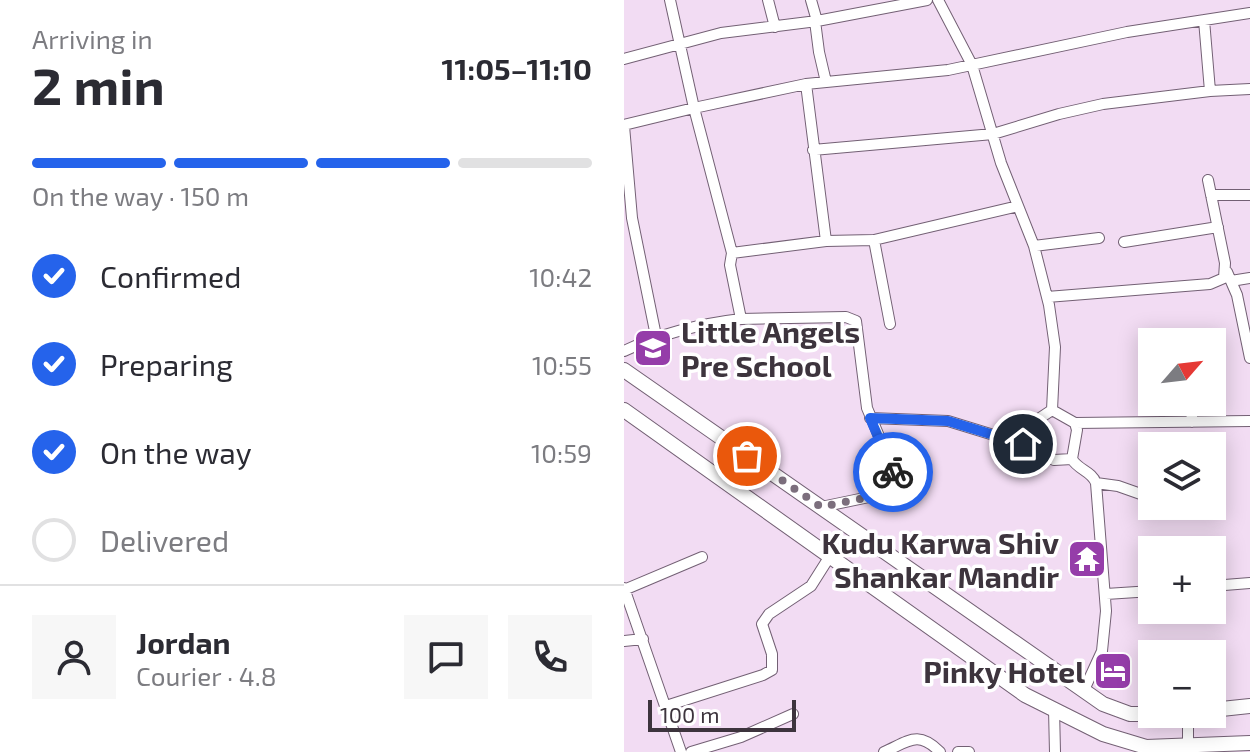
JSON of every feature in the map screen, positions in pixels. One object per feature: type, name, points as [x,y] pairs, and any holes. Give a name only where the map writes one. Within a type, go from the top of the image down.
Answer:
[{"type":"street","points":[[670,0],[732,253],[730,265],[741,319]]},
{"type":"street","points":[[768,0],[775,27]]},
{"type":"street","points":[[811,0],[826,82]]},
{"type":"street","points":[[624,59],[721,33],[816,21],[927,0]]},
{"type":"street","points":[[938,0],[972,65],[993,134],[1034,246],[1055,347],[1052,410]]},
{"type":"street","points":[[656,336],[632,218],[624,126],[806,84],[972,65],[1127,32],[1250,13]]},
{"type":"street","points":[[1204,20],[1210,91]]},
{"type":"street","points":[[806,84],[826,241]]},
{"type":"street","points":[[813,150],[993,134],[1103,104],[1250,89]]},
{"type":"street","points":[[1208,180],[1250,358]]},
{"type":"street","points":[[1211,195],[1250,195]]},
{"type":"street","points":[[732,253],[826,241],[874,240],[1018,206]]},
{"type":"street","points":[[1124,242],[1218,227]]},
{"type":"street","points":[[1034,246],[1099,238]]},
{"type":"street","points":[[874,240],[890,324]]},
{"type":"street","points":[[1047,297],[1210,284],[1229,277],[1250,278]]},
{"type":"street","points":[[624,351],[656,336],[707,323],[741,319],[854,319],[858,327],[870,418],[890,462],[898,491],[821,507]]},
{"type":"street","points":[[624,370],[1103,704],[1138,714]]},
{"type":"street","points":[[1052,410],[1075,423],[1250,421]]},
{"type":"street","points":[[1033,449],[1040,418],[1052,410]]},
{"type":"street","points":[[627,416],[1025,695],[1119,746],[1188,748],[1250,743]]},
{"type":"street","points":[[1192,416],[1192,422]]},
{"type":"street","points":[[870,418],[948,421],[1033,449],[1054,460],[1072,459]]},
{"type":"street","points":[[1075,423],[1077,430],[1072,459],[1096,483],[1106,594],[1104,641],[1099,660],[1084,690]]},
{"type":"street","points":[[1096,483],[1138,493]]},
{"type":"street","points":[[666,706],[772,670],[772,654],[762,624],[769,614],[811,586],[830,556]]},
{"type":"street","points":[[681,752],[624,589],[702,557]]},
{"type":"street","points":[[1226,585],[1250,583]]},
{"type":"street","points":[[1106,594],[1138,592]]},
{"type":"street","points":[[624,641],[643,639]]},
{"type":"street","points":[[1226,709],[1250,706]]},
{"type":"street","points":[[1054,709],[1055,752]]},
{"type":"street","points":[[691,752],[741,737],[793,714]]},
{"type":"street","points":[[884,752],[914,738],[923,738],[940,752]]},
{"type":"street","points":[[958,752],[969,752]]},
{"type":"way so far","points":[[747,456],[821,507],[898,491],[893,472]]},
{"type":"place","name":"Little Angels Pre School","points":[[653,348]]},
{"type":"place","name":"Kudu Karwa Shiv Shankar Mandir","points":[[1087,559]]},
{"type":"place","name":"Pinky Hotel","points":[[1113,671]]},
{"type":"route","points":[[893,472],[870,418],[948,421],[1023,444]]}]
